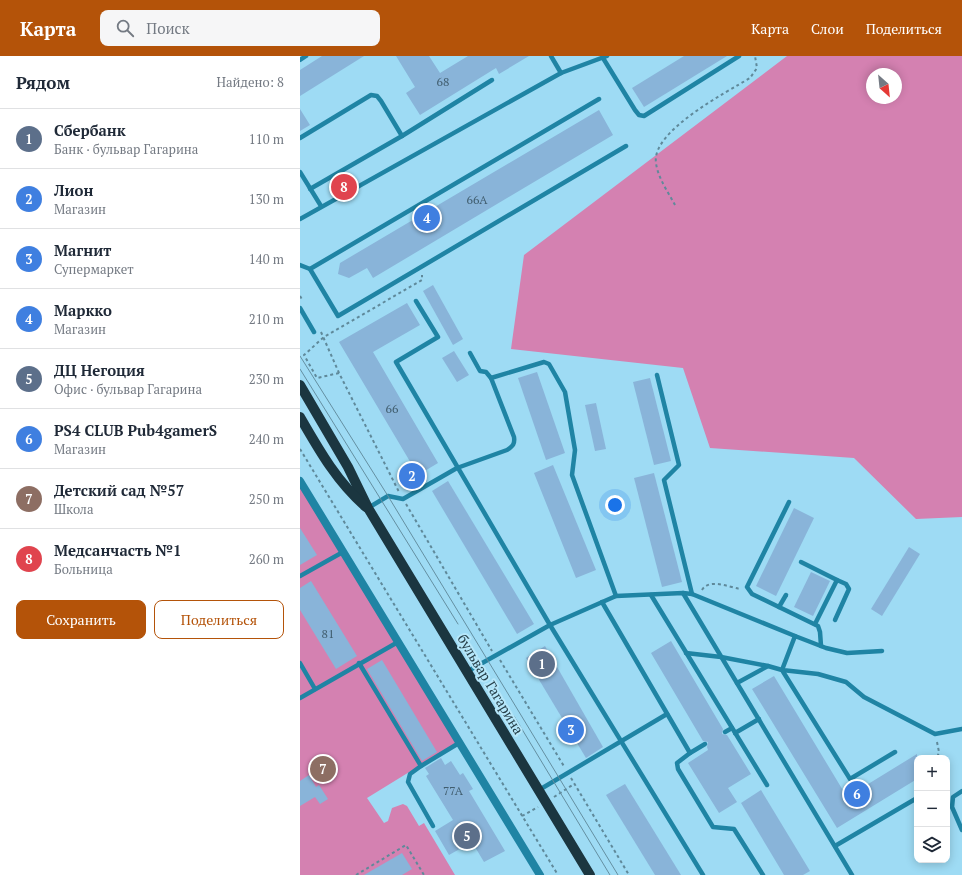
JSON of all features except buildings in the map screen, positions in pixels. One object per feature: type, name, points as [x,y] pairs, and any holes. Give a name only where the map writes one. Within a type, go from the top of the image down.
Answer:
[{"type":"main road","name":"бульвар Гагарина","points":[[300,385],[348,467],[368,508],[590,875]]},
{"type":"main road","name":"бульвар Гагарина","points":[[300,417],[338,479],[351,494],[368,508]]},
{"type":"street","points":[[300,481],[540,875]]},
{"type":"lane","points":[[300,60],[306,56]]},
{"type":"lane","points":[[551,56],[561,72]]},
{"type":"lane","points":[[300,219],[561,72],[605,57],[635,110],[644,116],[739,56]]},
{"type":"lane","points":[[310,189],[402,136],[492,80]]},
{"type":"lane","points":[[300,138],[371,95],[377,96],[381,101],[402,136]]},
{"type":"lane","points":[[310,269],[599,99]]},
{"type":"lane","points":[[300,265],[310,269],[338,316],[626,146]]},
{"type":"lane","points":[[300,172],[321,206]]},
{"type":"lane","points":[[416,301],[438,337],[396,362],[550,625],[703,875]]},
{"type":"lane","points":[[300,308],[314,332]]},
{"type":"lane","points":[[368,508],[388,496],[403,498],[457,468],[507,450],[513,446],[515,442],[490,378],[486,372],[480,371],[470,353]]},
{"type":"lane","points":[[490,378],[544,362],[549,364],[553,369],[565,392],[575,450],[572,475],[616,596]]},
{"type":"lane","points":[[657,374],[678,465],[664,480],[692,594]]},
{"type":"lane","points":[[789,502],[747,587],[752,594],[815,624],[819,629],[821,646]]},
{"type":"lane","points":[[300,576],[343,552]]},
{"type":"lane","points":[[801,562],[846,584],[850,589],[835,620]]},
{"type":"lane","points":[[815,624],[837,580]]},
{"type":"lane","points":[[683,593],[852,875]]},
{"type":"lane","points":[[468,671],[550,625],[616,596],[683,593],[692,594],[821,646],[848,653],[882,651]]},
{"type":"lane","points":[[779,607],[786,594]]},
{"type":"lane","points":[[651,595],[767,785]]},
{"type":"lane","points":[[602,602],[690,753]]},
{"type":"lane","points":[[782,670],[795,636]]},
{"type":"lane","points":[[300,698],[398,642]]},
{"type":"lane","points":[[686,653],[721,657],[782,670],[818,674],[846,682],[864,697],[935,734],[962,728]]},
{"type":"lane","points":[[300,663],[315,689]]},
{"type":"lane","points":[[359,663],[421,766]]},
{"type":"lane","points":[[737,683],[768,666]]},
{"type":"lane","points":[[782,670],[850,780],[895,752]]},
{"type":"lane","points":[[539,790],[667,714]]},
{"type":"lane","points":[[735,733],[759,719]]},
{"type":"lane","points":[[725,732],[732,728]]},
{"type":"lane","points":[[433,826],[408,782],[410,774],[459,743]]},
{"type":"lane","points":[[705,744],[677,763],[678,770],[713,827],[734,829],[763,875]]},
{"type":"lane","points":[[962,791],[953,797],[952,807],[962,830]]},
{"type":"lane","points":[[835,846],[914,800]]},
{"type":"path","points":[[675,205],[661,180],[656,163],[656,152],[665,138],[683,121],[750,78],[757,68],[755,56]]},
{"type":"path","points":[[339,373],[317,378],[304,355],[324,337],[422,280],[424,265]]},
{"type":"path","points":[[324,337],[339,373],[403,498],[496,656],[503,663],[629,875]]},
{"type":"path","points":[[300,449],[558,875]]},
{"type":"path","points":[[699,597],[703,588],[710,584],[718,584],[741,589],[747,587]]},
{"type":"path","points":[[935,734],[939,752],[938,755]]},
{"type":"path","points":[[356,875],[406,845],[424,875]]},
{"type":"shaded area","points":[[787,56],[962,56],[962,517],[916,519],[854,458],[710,448],[683,368],[511,349],[524,255]]},
{"type":"shaded area","points":[[300,482],[458,742],[367,798],[384,823],[388,821],[392,808],[403,804],[407,806],[419,826],[424,823],[455,875],[300,875]]},
{"type":"tram line","points":[[300,356],[388,496],[618,875]]},
{"type":"tram line","points":[[300,369],[458,624]]},
{"type":"tram line","points":[[514,716],[610,875]]},
{"type":"place","name":"Медсанчасть №1","points":[[344,187]]},
{"type":"place","name":"Маркко","points":[[427,218]]},
{"type":"place","name":"Лион","points":[[412,476]]},
{"type":"place","name":"Сбербанк","points":[[542,664]]},
{"type":"place","name":"Магнит","points":[[571,730]]},
{"type":"place","name":"Детский сад №57","points":[[323,769]]},
{"type":"place","name":"PS4 CLUB Pub4gamerS","points":[[857,794]]},
{"type":"place","name":"ДЦ Негоция","points":[[467,836]]}]
